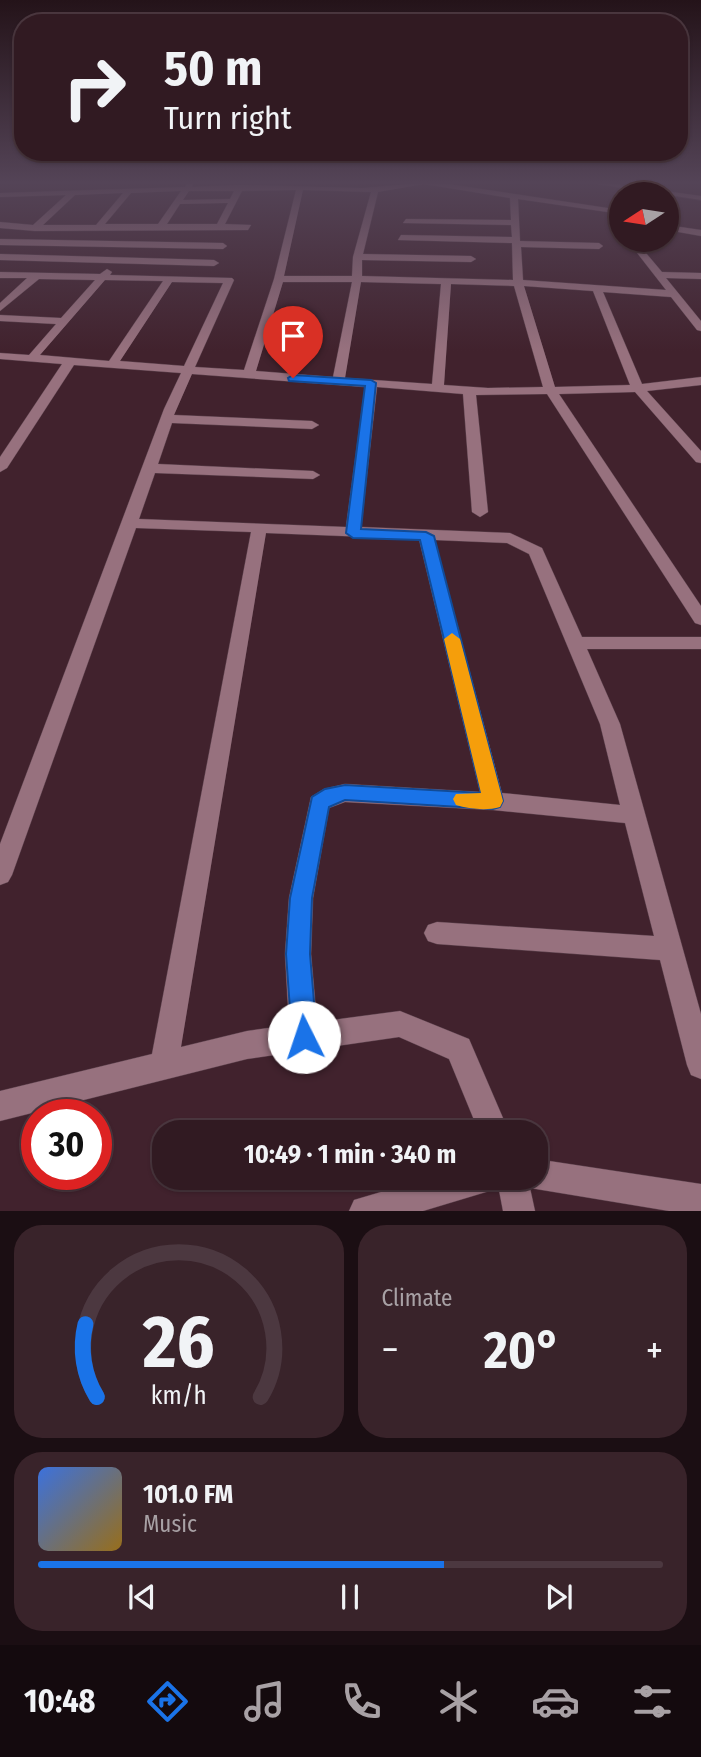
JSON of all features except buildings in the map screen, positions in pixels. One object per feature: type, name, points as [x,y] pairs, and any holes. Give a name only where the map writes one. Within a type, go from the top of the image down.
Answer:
[{"type":"street","points":[[31,359],[135,239]]},
{"type":"street","points":[[249,375],[279,279],[288,239]]},
{"type":"street","points":[[338,381],[363,239]]},
{"type":"street","points":[[416,239],[599,246]]},
{"type":"street","points":[[516,239],[518,283],[550,390],[701,619]]},
{"type":"street","points":[[0,242],[223,246]]},
{"type":"street","points":[[641,252],[701,328]]},
{"type":"street","points":[[0,257],[214,263]]},
{"type":"street","points":[[358,257],[471,259]]},
{"type":"street","points":[[0,275],[229,280],[186,371],[167,419],[0,875]]},
{"type":"street","points":[[659,275],[701,276]]},
{"type":"street","points":[[0,308],[36,276]]},
{"type":"street","points":[[111,366],[170,279]]},
{"type":"street","points":[[279,279],[518,283],[674,294]]},
{"type":"street","points":[[438,387],[446,281]]},
{"type":"street","points":[[597,289],[638,388],[701,459]]},
{"type":"street","points":[[0,318],[64,321]]},
{"type":"street","points":[[0,356],[469,390],[638,388],[698,383]]},
{"type":"street","points":[[0,468],[69,363]]},
{"type":"street","points":[[353,533],[371,383]]},
{"type":"street","points":[[469,390],[480,512]]},
{"type":"street","points":[[167,419],[312,425]]},
{"type":"street","points":[[149,468],[313,474]]},
{"type":"street","points":[[130,523],[510,538],[536,551],[610,724],[701,1065]]},
{"type":"street","points":[[164,1065],[259,530]]},
{"type":"street","points":[[426,536],[493,801]]},
{"type":"street","points":[[575,643],[701,643]]},
{"type":"street","points":[[304,1037],[298,954],[301,898],[319,803],[332,795],[345,793],[493,801],[635,815]]},
{"type":"street","points":[[436,933],[670,949]]},
{"type":"street","points":[[0,1106],[247,1045],[400,1024],[459,1049],[489,1120]]},
{"type":"street","points":[[548,1177],[701,1200]]},
{"type":"street","points":[[365,1211],[441,1190]]},
{"type":"street","points":[[515,1190],[519,1211]]},
{"type":"slow traffic","points":[[452,639],[493,801],[463,799]]},
{"type":"route","points":[[293,378],[371,383],[353,533],[426,536],[493,801],[345,793],[332,795],[319,803],[301,898],[298,954],[304,1037]]}]
